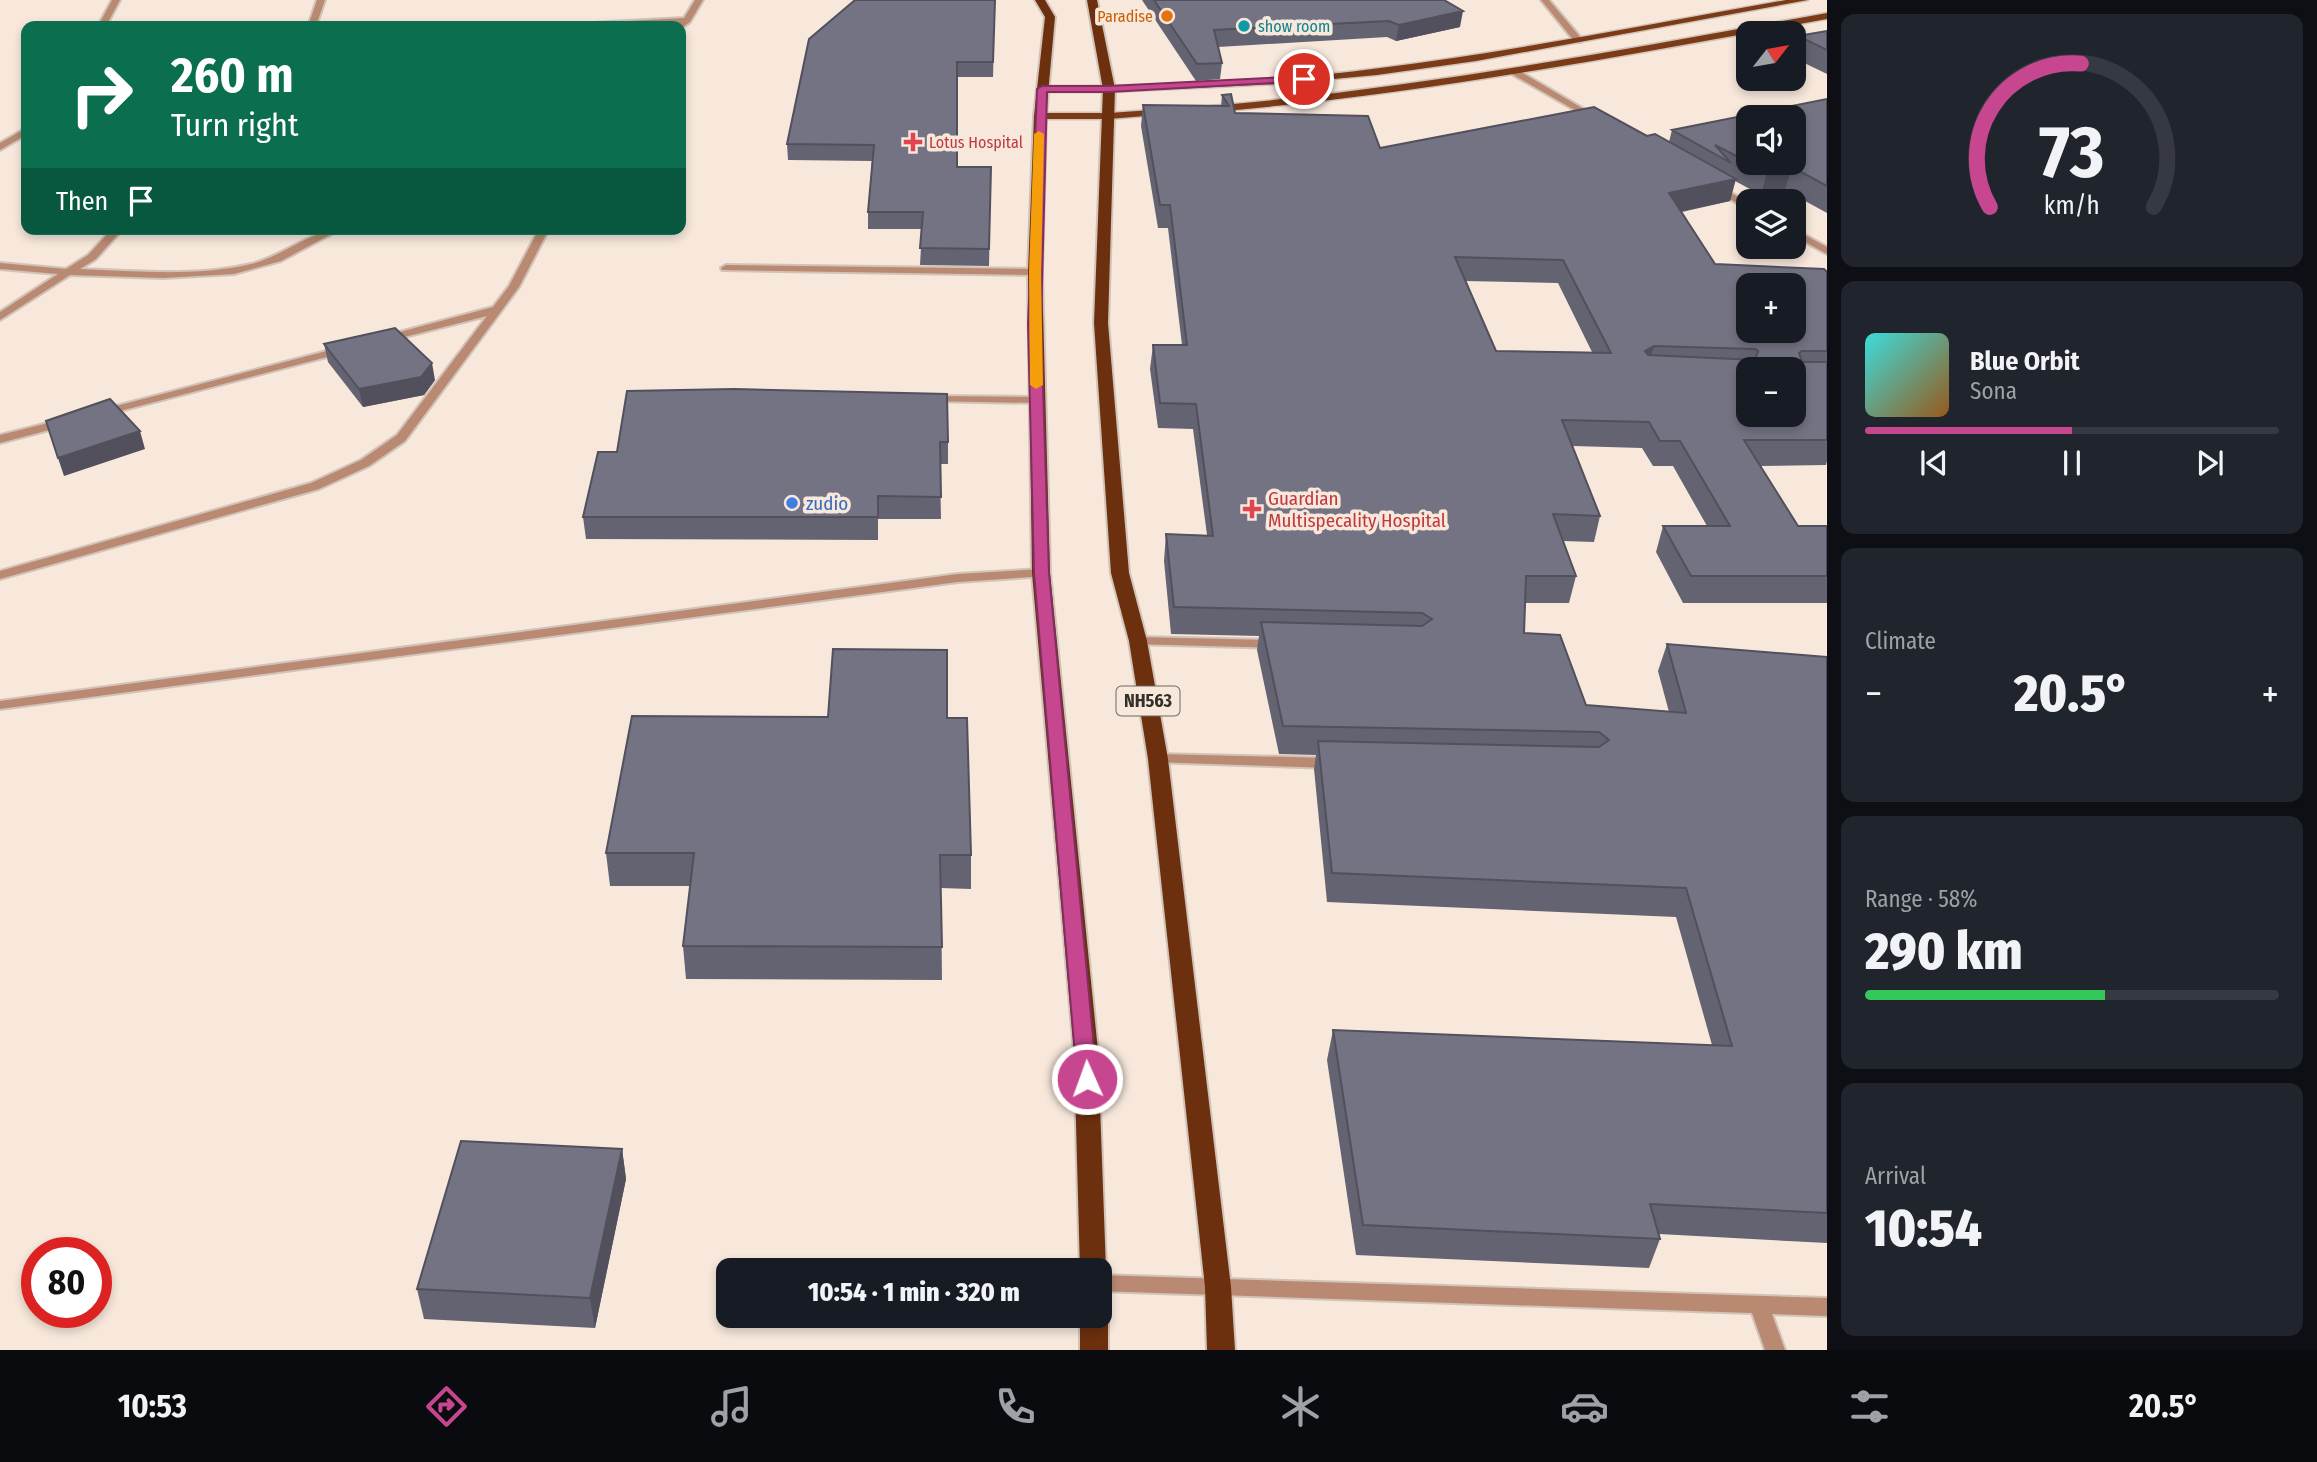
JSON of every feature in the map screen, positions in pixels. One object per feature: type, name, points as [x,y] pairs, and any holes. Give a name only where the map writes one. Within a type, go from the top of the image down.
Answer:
[{"type":"highway","points":[[1040,0],[1050,17],[1040,116],[1035,272],[1041,573],[1086,1051],[1093,1258]]},
{"type":"highway","name":"NH563","points":[[1092,0],[1109,89],[1101,323],[1120,573],[1138,641],[1158,759],[1218,1287],[1220,1350]]},
{"type":"highway","points":[[1094,1328],[1094,1350]]},
{"type":"main road","points":[[1042,89],[1109,89],[1279,81],[1377,72],[1803,0]]},
{"type":"main road","points":[[1202,109],[1308,102],[1513,71],[1827,16]]},
{"type":"main road","points":[[1040,116],[1109,116],[1175,111]]},
{"type":"street","points":[[105,21],[117,0]]},
{"type":"street","points":[[314,21],[321,0]]},
{"type":"street","points":[[668,21],[687,20],[699,0]]},
{"type":"street","points":[[1545,0],[1578,40]]},
{"type":"street","points":[[1513,71],[1607,125]]},
{"type":"street","points":[[0,147],[21,134]]},
{"type":"street","points":[[1701,179],[1736,199]]},
{"type":"street","points":[[0,317],[92,257],[112,235]]},
{"type":"street","points":[[0,266],[68,272],[204,275],[258,265],[325,235]]},
{"type":"street","points":[[0,575],[315,486],[365,463],[401,438],[514,288],[541,235]]},
{"type":"street","points":[[1806,239],[1823,248],[1827,257]]},
{"type":"street","points":[[726,268],[1035,272]]},
{"type":"street","points":[[369,343],[496,310]]},
{"type":"street","points":[[92,415],[356,347]]},
{"type":"street","points":[[915,399],[1037,400]]},
{"type":"street","points":[[0,439],[79,419]]},
{"type":"street","points":[[0,705],[958,578],[1041,573]]},
{"type":"street","points":[[1138,641],[1292,644]]},
{"type":"street","points":[[1158,759],[1354,763]]},
{"type":"street","points":[[1112,1283],[1827,1307]]},
{"type":"street","points":[[1759,1305],[1775,1350]]},
{"type":"building","points":[[855,0],[995,0],[993,62],[957,62],[957,167],[991,167],[989,249],[920,248],[923,212],[868,212],[874,145],[787,144],[809,39]]},
{"type":"building","points":[[1154,0],[1444,0],[1463,11],[1399,25],[1389,21],[1214,30],[1222,63],[1197,64]]},
{"type":"building","points":[[1827,31],[1827,50],[1806,40],[1806,35]]},
{"type":"building","points":[[1231,94],[1235,113],[1368,116],[1380,148],[1594,107],[1647,136],[1655,134],[1736,179],[1669,193],[1715,264],[1824,269],[1827,272],[1827,351],[1802,351],[1799,353],[1800,357],[1756,357],[1758,351],[1755,349],[1654,346],[1645,351],[1648,355],[1736,359],[1736,427],[1806,427],[1806,362],[1827,362],[1827,440],[1744,440],[1798,526],[1827,526],[1827,576],[1691,576],[1663,526],[1730,526],[1680,441],[1660,441],[1649,422],[1562,420],[1600,516],[1553,514],[1576,576],[1526,576],[1524,633],[1560,635],[1586,705],[1686,713],[1667,644],[1827,657],[1827,1213],[1650,1204],[1660,1239],[1363,1225],[1333,1030],[1732,1046],[1686,888],[1332,873],[1318,741],[1599,747],[1609,740],[1599,732],[1283,726],[1261,622],[1422,626],[1432,619],[1422,613],[1174,607],[1166,534],[1213,536],[1196,404],[1160,403],[1153,345],[1187,345],[1170,205],[1160,205],[1143,105],[1229,106],[1222,95]],"holes":[[[1455,257],[1563,260],[1611,353],[1496,351]]]},
{"type":"building","points":[[1827,99],[1827,186],[1806,175],[1806,105],[1797,105]]},
{"type":"building","points":[[1736,117],[1736,156],[1715,145],[1731,163],[1672,130]]},
{"type":"building","points":[[395,328],[432,363],[421,377],[359,389],[324,344]]},
{"type":"building","points":[[734,389],[947,394],[948,442],[940,442],[941,497],[878,496],[878,517],[583,517],[598,452],[617,452],[627,391]]},
{"type":"building","points":[[110,399],[140,431],[58,458],[46,421]]},
{"type":"building","points":[[833,649],[947,650],[947,718],[967,718],[971,855],[940,855],[942,947],[683,946],[694,853],[606,853],[632,716],[828,717]]},
{"type":"building","points":[[461,1141],[622,1149],[590,1298],[417,1289]]},
{"type":"slow traffic","points":[[1036,385],[1034,324],[1039,134]]},
{"type":"place","name":"Paradise","points":[[1167,16]]},
{"type":"place","name":"show room","points":[[1244,26]]},
{"type":"place","name":"Lotus Hospital","points":[[913,142]]},
{"type":"place","name":"zudio","points":[[792,503]]},
{"type":"place","name":"Guardian Multispecality Hospital","points":[[1252,509]]},
{"type":"route","points":[[1087,1079],[1041,573],[1034,324],[1042,89],[1109,89],[1304,79]]}]
